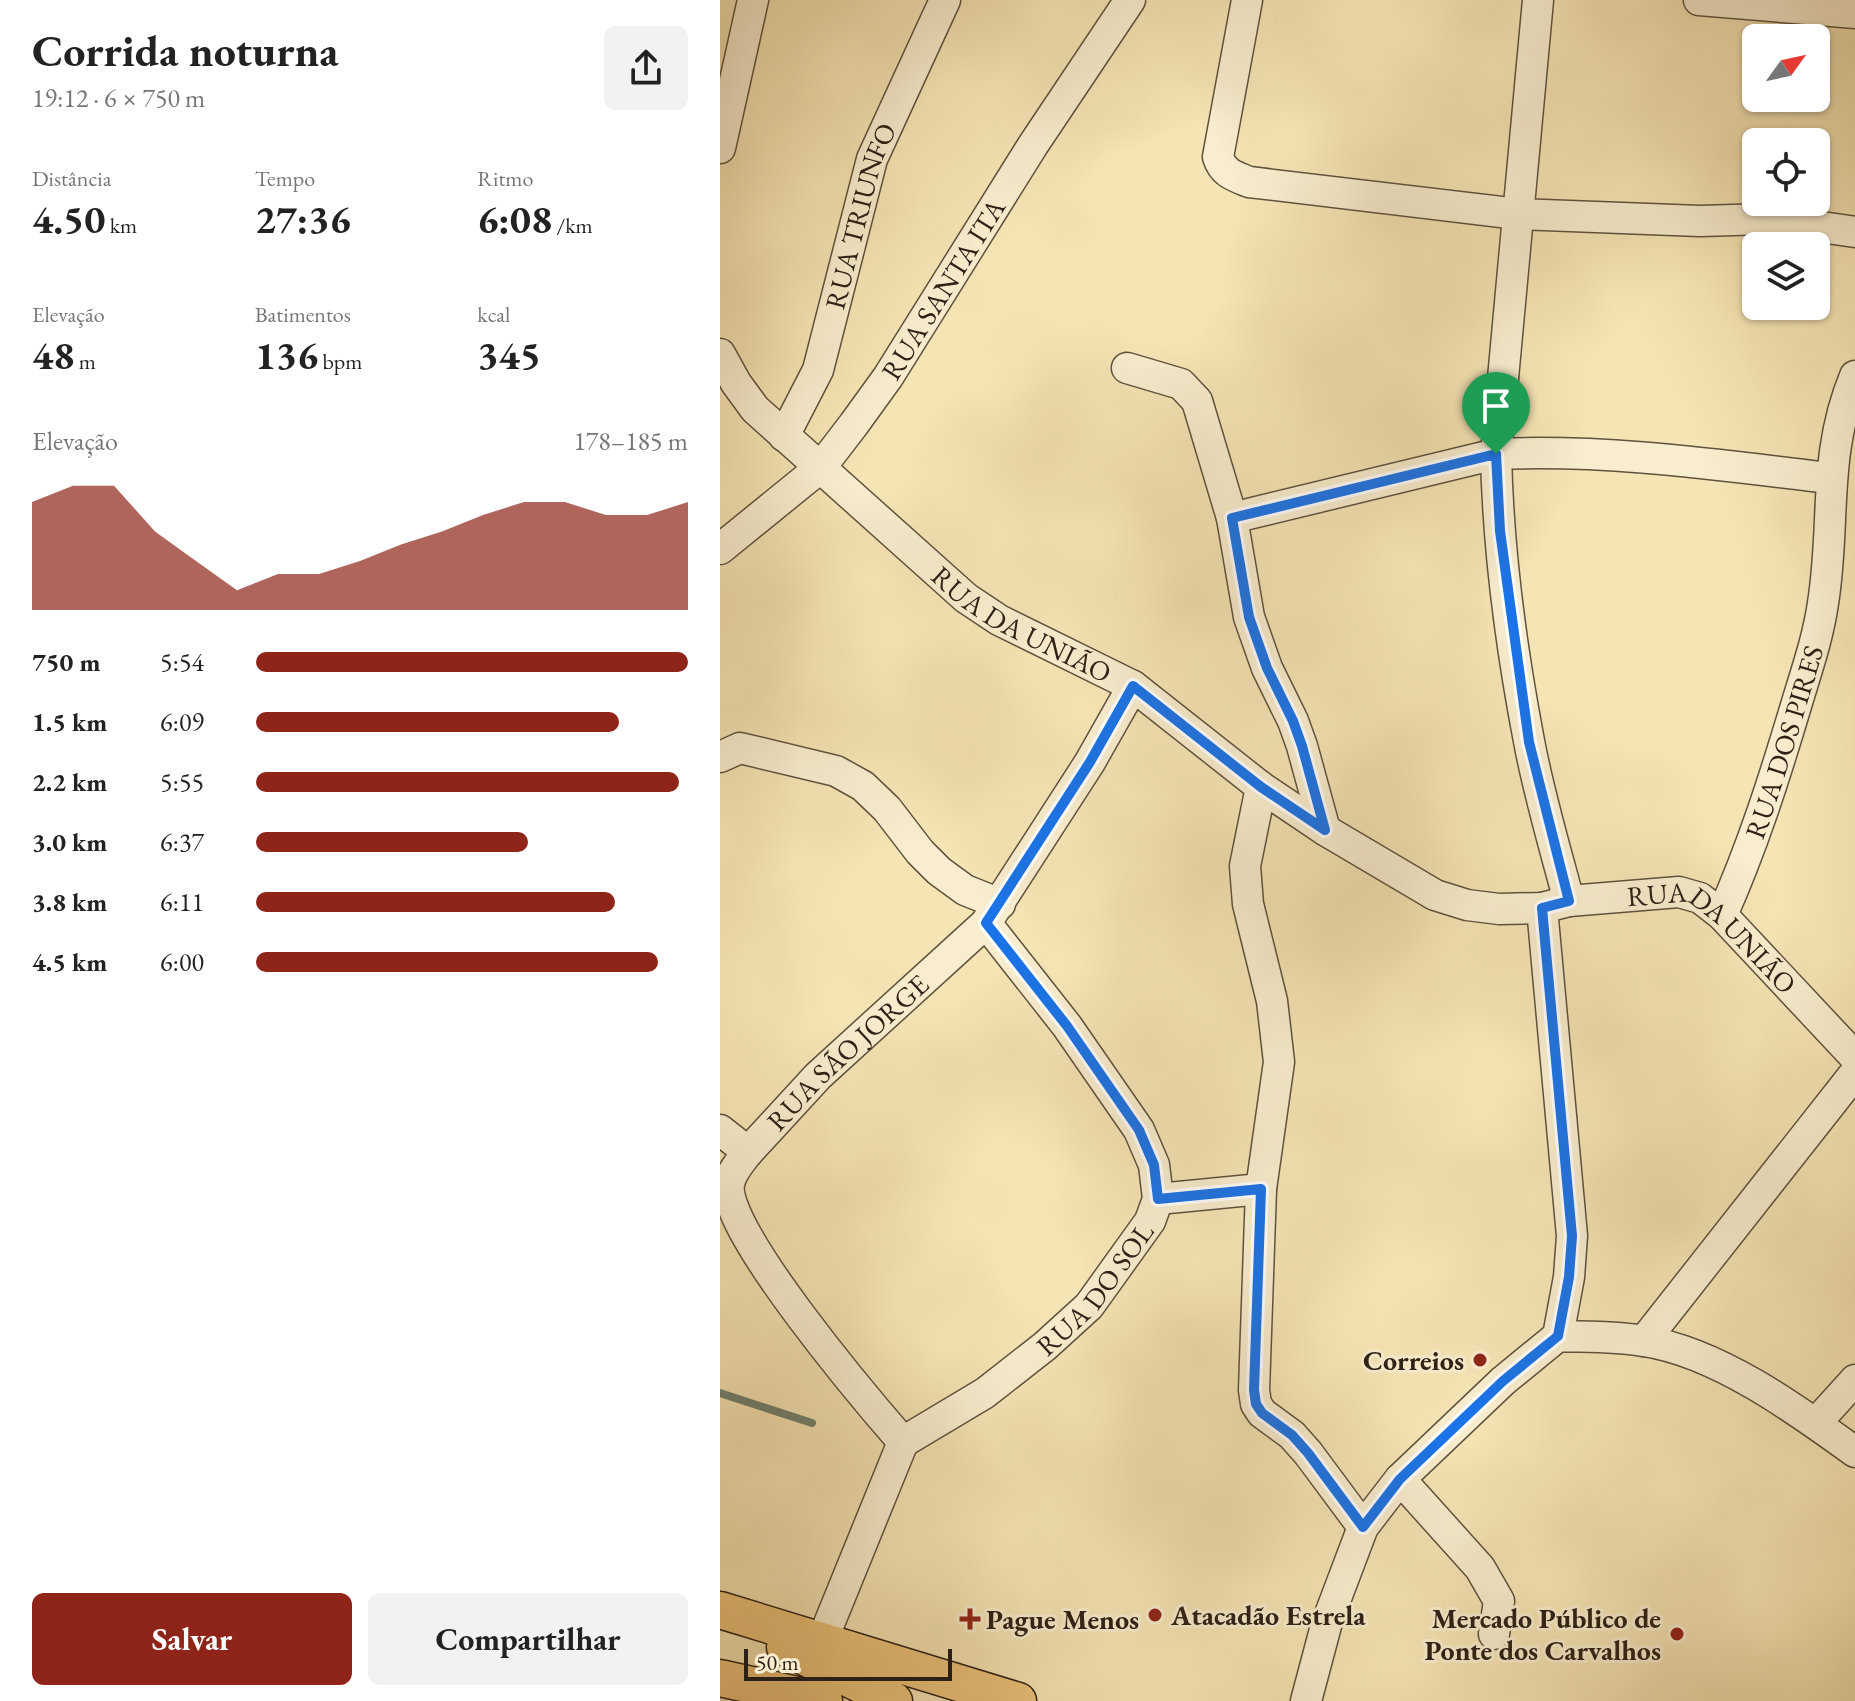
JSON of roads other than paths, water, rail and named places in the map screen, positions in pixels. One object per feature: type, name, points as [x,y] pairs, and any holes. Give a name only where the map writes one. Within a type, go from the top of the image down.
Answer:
[{"type":"main road","points":[[720,1612],[1018,1701]]},
{"type":"main road","points":[[720,1612],[894,1701]]},
{"type":"main road","points":[[720,1678],[824,1701]]},
{"type":"main road","points":[[720,1690],[749,1701]]},
{"type":"street","points":[[720,148],[753,0]]},
{"type":"street","name":"RUA TRIUNFO","points":[[784,436],[818,370],[872,159],[945,0]]},
{"type":"street","name":"RUA SANTA ITA","points":[[720,549],[821,467],[888,377],[1024,159],[1130,0]]},
{"type":"street","points":[[1247,0],[1218,157],[1221,167],[1249,182],[1518,214],[1700,221],[1766,219],[1855,232]]},
{"type":"street","points":[[1306,1701],[1327,1622],[1363,1527],[1400,1479],[1503,1381],[1558,1336],[1569,1277],[1572,1236],[1555,905],[1500,531],[1496,454],[1538,0]]},
{"type":"street","points":[[1699,0],[1855,13]]},
{"type":"street","name":"RUA DA UNIÃO","points":[[720,354],[755,409],[966,598],[999,620],[1133,686],[1261,787],[1325,830],[1435,895],[1467,905],[1499,909],[1679,892],[1700,898],[1722,915],[1855,1057]]},
{"type":"street","points":[[1127,368],[1181,384],[1197,401],[1232,518],[1249,617],[1267,668],[1298,733],[1325,830]]},
{"type":"street","name":"RUA DOS PIRES","points":[[1722,915],[1747,859],[1771,789],[1823,606],[1828,561],[1830,478],[1837,431],[1855,376]]},
{"type":"street","points":[[1232,518],[1496,454],[1539,452],[1677,459],[1830,478]]},
{"type":"street","name":"RUA SÃO JORGE","points":[[903,1442],[857,1389],[769,1270],[743,1231],[731,1204],[729,1184],[737,1165],[818,1076],[993,914],[1090,762],[1133,686]]},
{"type":"street","points":[[720,757],[740,748],[836,771],[863,786],[887,809],[939,871],[993,914]]},
{"type":"street","points":[[1261,787],[1245,866],[1248,904],[1272,1001],[1279,1062],[1261,1189],[1254,1390],[1256,1404],[1262,1413],[1292,1435],[1308,1453],[1363,1527]]},
{"type":"street","name":"RUA DO SOL","points":[[903,1442],[985,1393],[1045,1346],[1089,1306],[1150,1221],[1158,1199],[1154,1165],[1139,1130],[993,914]]},
{"type":"street","points":[[1644,1341],[1855,1073]]},
{"type":"street","points":[[720,1130],[748,1152]]},
{"type":"street","points":[[1158,1199],[1261,1189]]},
{"type":"street","points":[[1558,1336],[1644,1341],[1685,1351],[1735,1374],[1816,1423],[1855,1452]]},
{"type":"street","points":[[1816,1423],[1855,1380]]},
{"type":"street","points":[[822,1641],[903,1442]]},
{"type":"street","points":[[1400,1479],[1480,1568],[1499,1601],[1494,1634]]},
{"type":"waterway","points":[[720,1393],[812,1423]]},
{"type":"place","name":"Correios","points":[[1480,1360]]},
{"type":"place","name":"Atacadão Estrela","points":[[1155,1615]]},
{"type":"place","name":"Pague Menos","points":[[970,1619]]},
{"type":"place","name":"Mercado Público de Ponte dos Carvalhos","points":[[1677,1634]]}]
